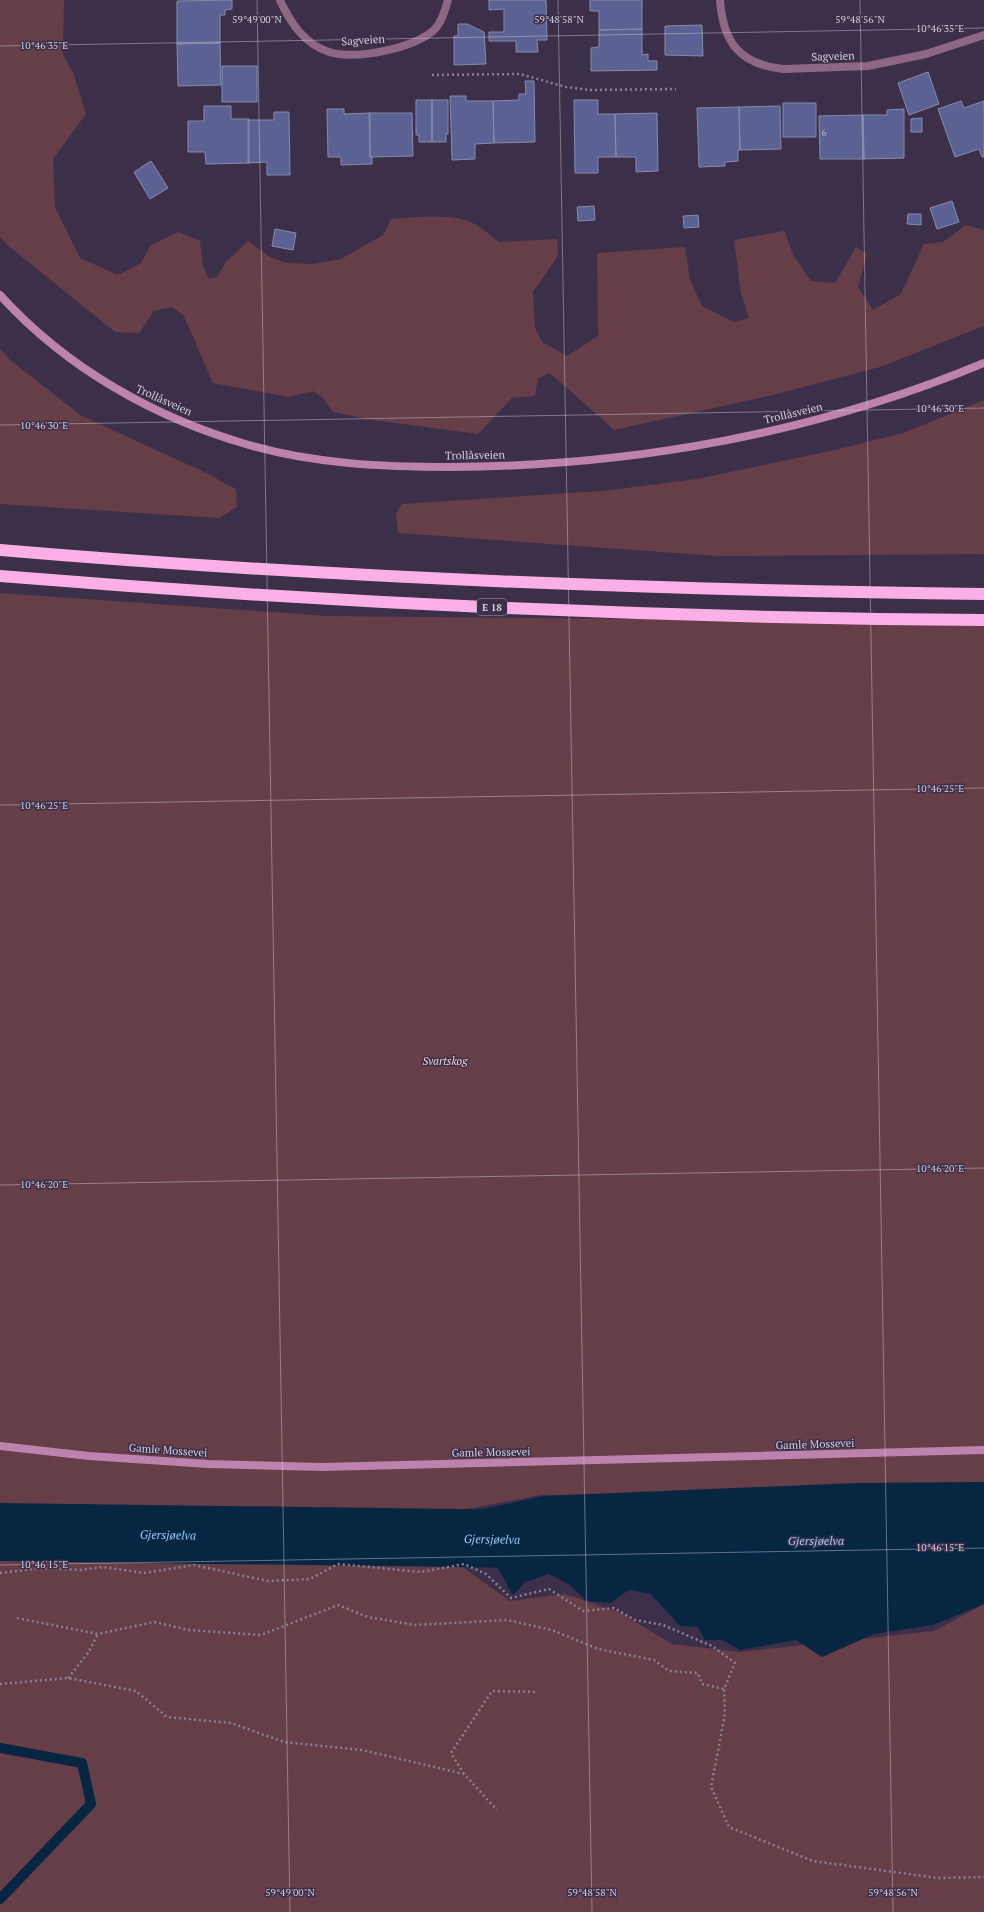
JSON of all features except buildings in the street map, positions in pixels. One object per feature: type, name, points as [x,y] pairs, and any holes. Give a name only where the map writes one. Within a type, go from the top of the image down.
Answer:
[{"type":"highway","points":[[0,550],[136,562],[403,578],[678,589],[984,594]]},
{"type":"highway","name":"E 18","points":[[0,576],[128,586],[400,603],[682,614],[984,620]]},
{"type":"street","name":"Sagveien","points":[[280,0],[294,27],[304,38],[329,52],[344,54],[375,52],[394,48],[427,35],[440,23],[448,0]]},
{"type":"street","name":"Sagveien","points":[[720,0],[722,23],[730,41],[744,56],[770,67],[783,69],[868,66],[926,54],[984,35]]},
{"type":"street","name":"Trollåsveien","points":[[0,295],[37,331],[73,360],[122,393],[162,413],[250,445],[328,461],[374,465],[432,467],[532,465],[581,462],[680,449],[831,416],[889,398],[984,363]]},
{"type":"street","name":"Gamle Mossevei","points":[[0,1446],[89,1456],[208,1464],[323,1467],[984,1450]]},
{"type":"path","points":[[432,75],[520,74],[566,86],[590,90],[676,89]]},
{"type":"path","points":[[0,1573],[41,1568],[80,1570],[103,1568],[144,1573],[194,1565],[268,1581],[310,1580],[338,1564],[421,1572],[464,1564],[486,1574],[511,1598],[549,1589],[583,1610],[614,1608],[634,1620],[663,1625],[712,1646],[735,1663],[724,1689],[725,1714],[711,1787],[729,1827],[813,1861],[938,1878],[984,1876]]},
{"type":"path","points":[[17,1618],[98,1634],[154,1622],[189,1630],[261,1635],[338,1605],[368,1617],[415,1626],[507,1620],[552,1630],[598,1649],[654,1660],[668,1671],[698,1673],[702,1684],[724,1689]]},
{"type":"path","points":[[68,1678],[88,1653],[98,1634]]},
{"type":"path","points":[[0,1684],[68,1678],[136,1691],[166,1717],[231,1723],[284,1742],[362,1750],[464,1774]]},
{"type":"path","points":[[497,1810],[464,1774],[451,1753],[492,1691],[538,1692]]},
{"type":"green space","points":[[0,0],[64,0],[63,54],[74,75],[86,114],[53,159],[55,207],[80,258],[118,275],[141,263],[151,245],[178,232],[200,241],[203,266],[209,279],[217,277],[226,262],[248,241],[270,257],[286,263],[312,264],[341,259],[383,235],[391,219],[428,216],[456,218],[474,224],[499,242],[557,239],[558,256],[533,292],[535,328],[542,342],[567,356],[598,336],[597,253],[685,247],[690,280],[702,306],[734,322],[749,318],[741,294],[734,240],[784,231],[794,256],[811,281],[835,283],[856,247],[867,254],[858,287],[873,310],[901,294],[924,244],[943,242],[966,225],[984,230],[984,326],[880,367],[773,395],[614,430],[550,373],[538,378],[535,396],[512,398],[478,434],[372,420],[333,412],[323,398],[313,391],[289,397],[213,383],[184,316],[172,307],[154,311],[139,333],[115,332],[6,244],[0,237]]},
{"type":"green space","points":[[0,349],[11,361],[82,416],[200,470],[236,489],[237,507],[219,518],[0,504]]},
{"type":"green space","points":[[984,400],[984,554],[719,556],[398,533],[396,514],[402,504],[602,491],[697,479],[835,450],[903,433]]},
{"type":"green space","name":"Svartskog","points":[[0,593],[328,616],[984,622],[984,1488],[749,1494],[541,1495],[446,1513],[454,1561],[510,1601],[565,1594],[621,1613],[672,1644],[740,1652],[934,1631],[984,1604],[984,1912],[0,1912]]},
{"type":"water","points":[[984,1482],[984,1604],[933,1625],[874,1634],[822,1657],[796,1640],[740,1650],[722,1640],[705,1640],[698,1627],[680,1626],[651,1594],[629,1590],[610,1603],[587,1601],[570,1585],[549,1574],[525,1582],[513,1595],[495,1563],[473,1554],[450,1539],[456,1515],[543,1496],[857,1483]]},
{"type":"waterway","name":"Gjersjøelva","points":[[0,1532],[530,1539]]},
{"type":"waterway","points":[[0,1748],[82,1763],[91,1804],[0,1899]]}]
